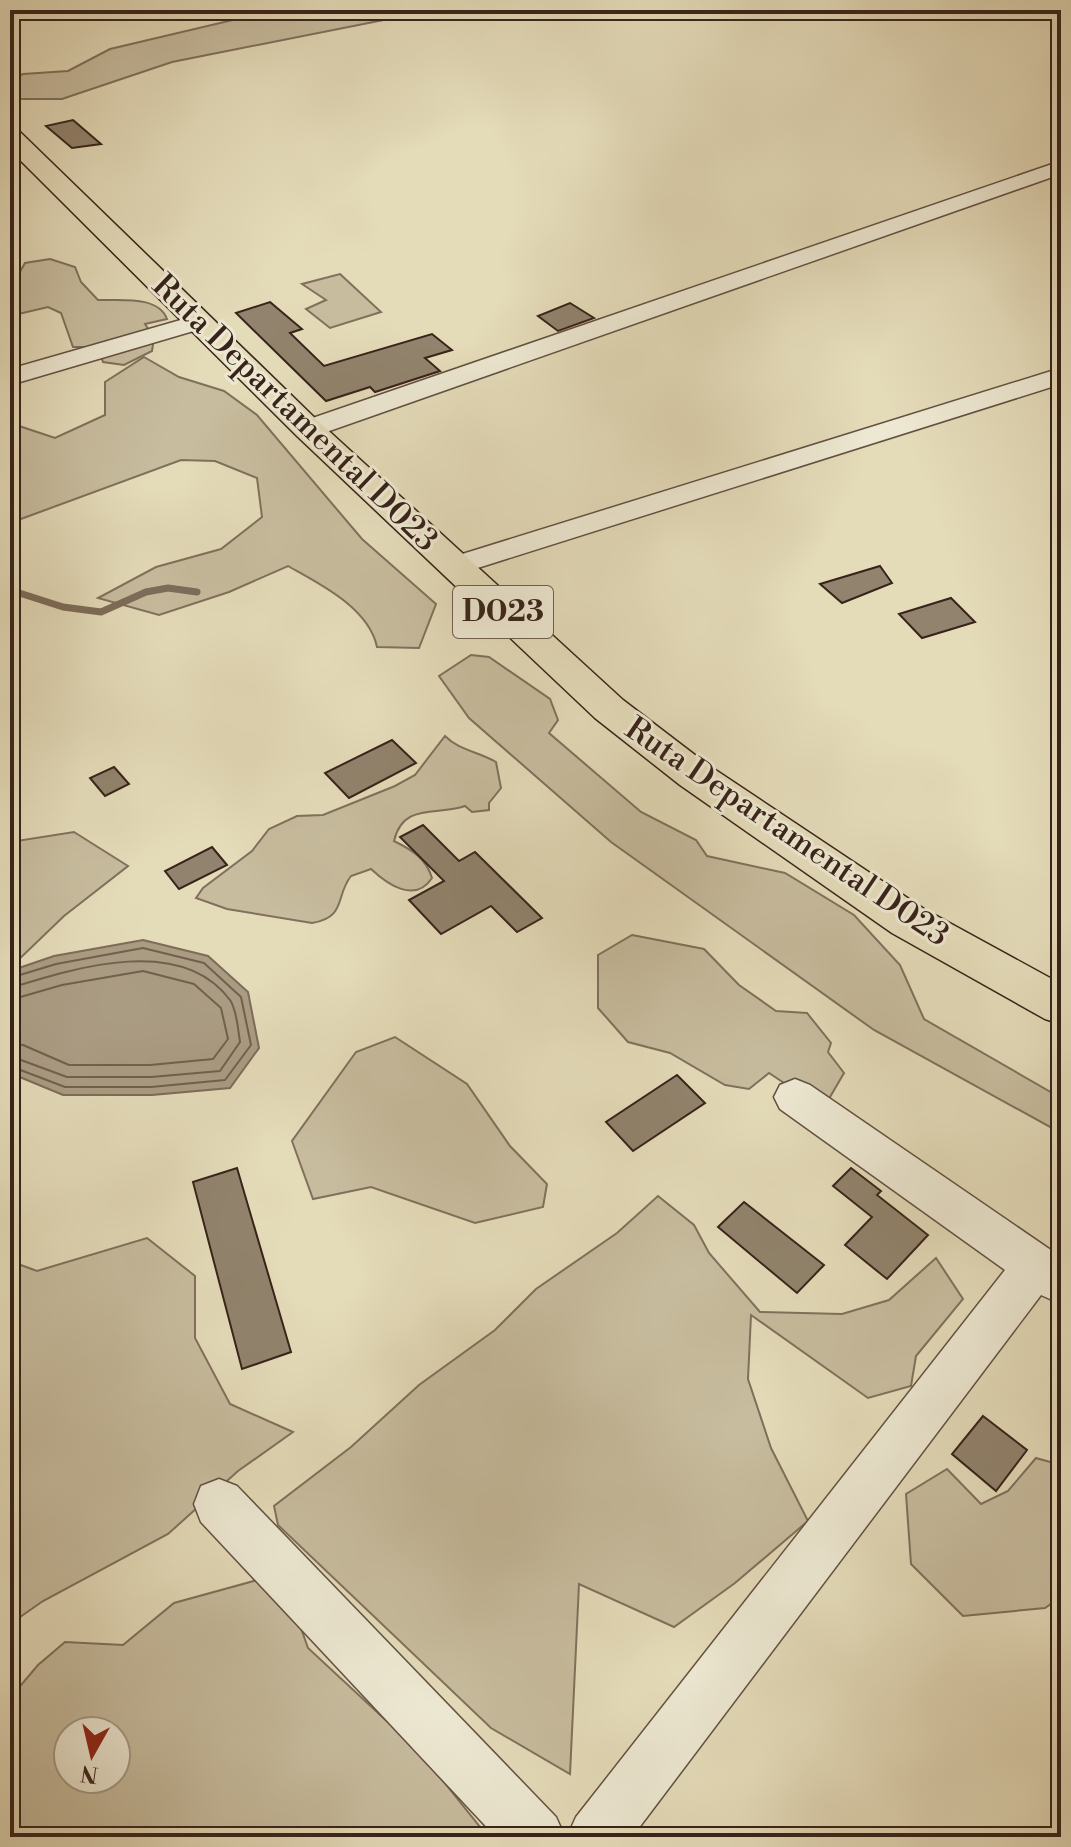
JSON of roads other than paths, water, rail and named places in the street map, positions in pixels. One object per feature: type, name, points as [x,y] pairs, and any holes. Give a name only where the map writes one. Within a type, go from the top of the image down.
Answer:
[{"type":"main road","name":"Ruta Departamental D023","points":[[10,136],[308,429],[609,709],[694,775],[908,921],[1061,1006]]},
{"type":"street","points":[[308,429],[1061,167]]},
{"type":"street","points":[[10,377],[198,322]]},
{"type":"street","points":[[454,566],[1061,376]]},
{"type":"street","points":[[596,1837],[1049,1275],[795,1097]]},
{"type":"street","points":[[219,1504],[536,1837]]},
{"type":"water","points":[[143,940],[208,956],[248,992],[259,1048],[230,1088],[152,1095],[63,1095],[10,1073],[10,971],[54,956]]},
{"type":"waterway","points":[[10,590],[63,607],[101,612],[146,592],[168,588],[197,592]]}]
